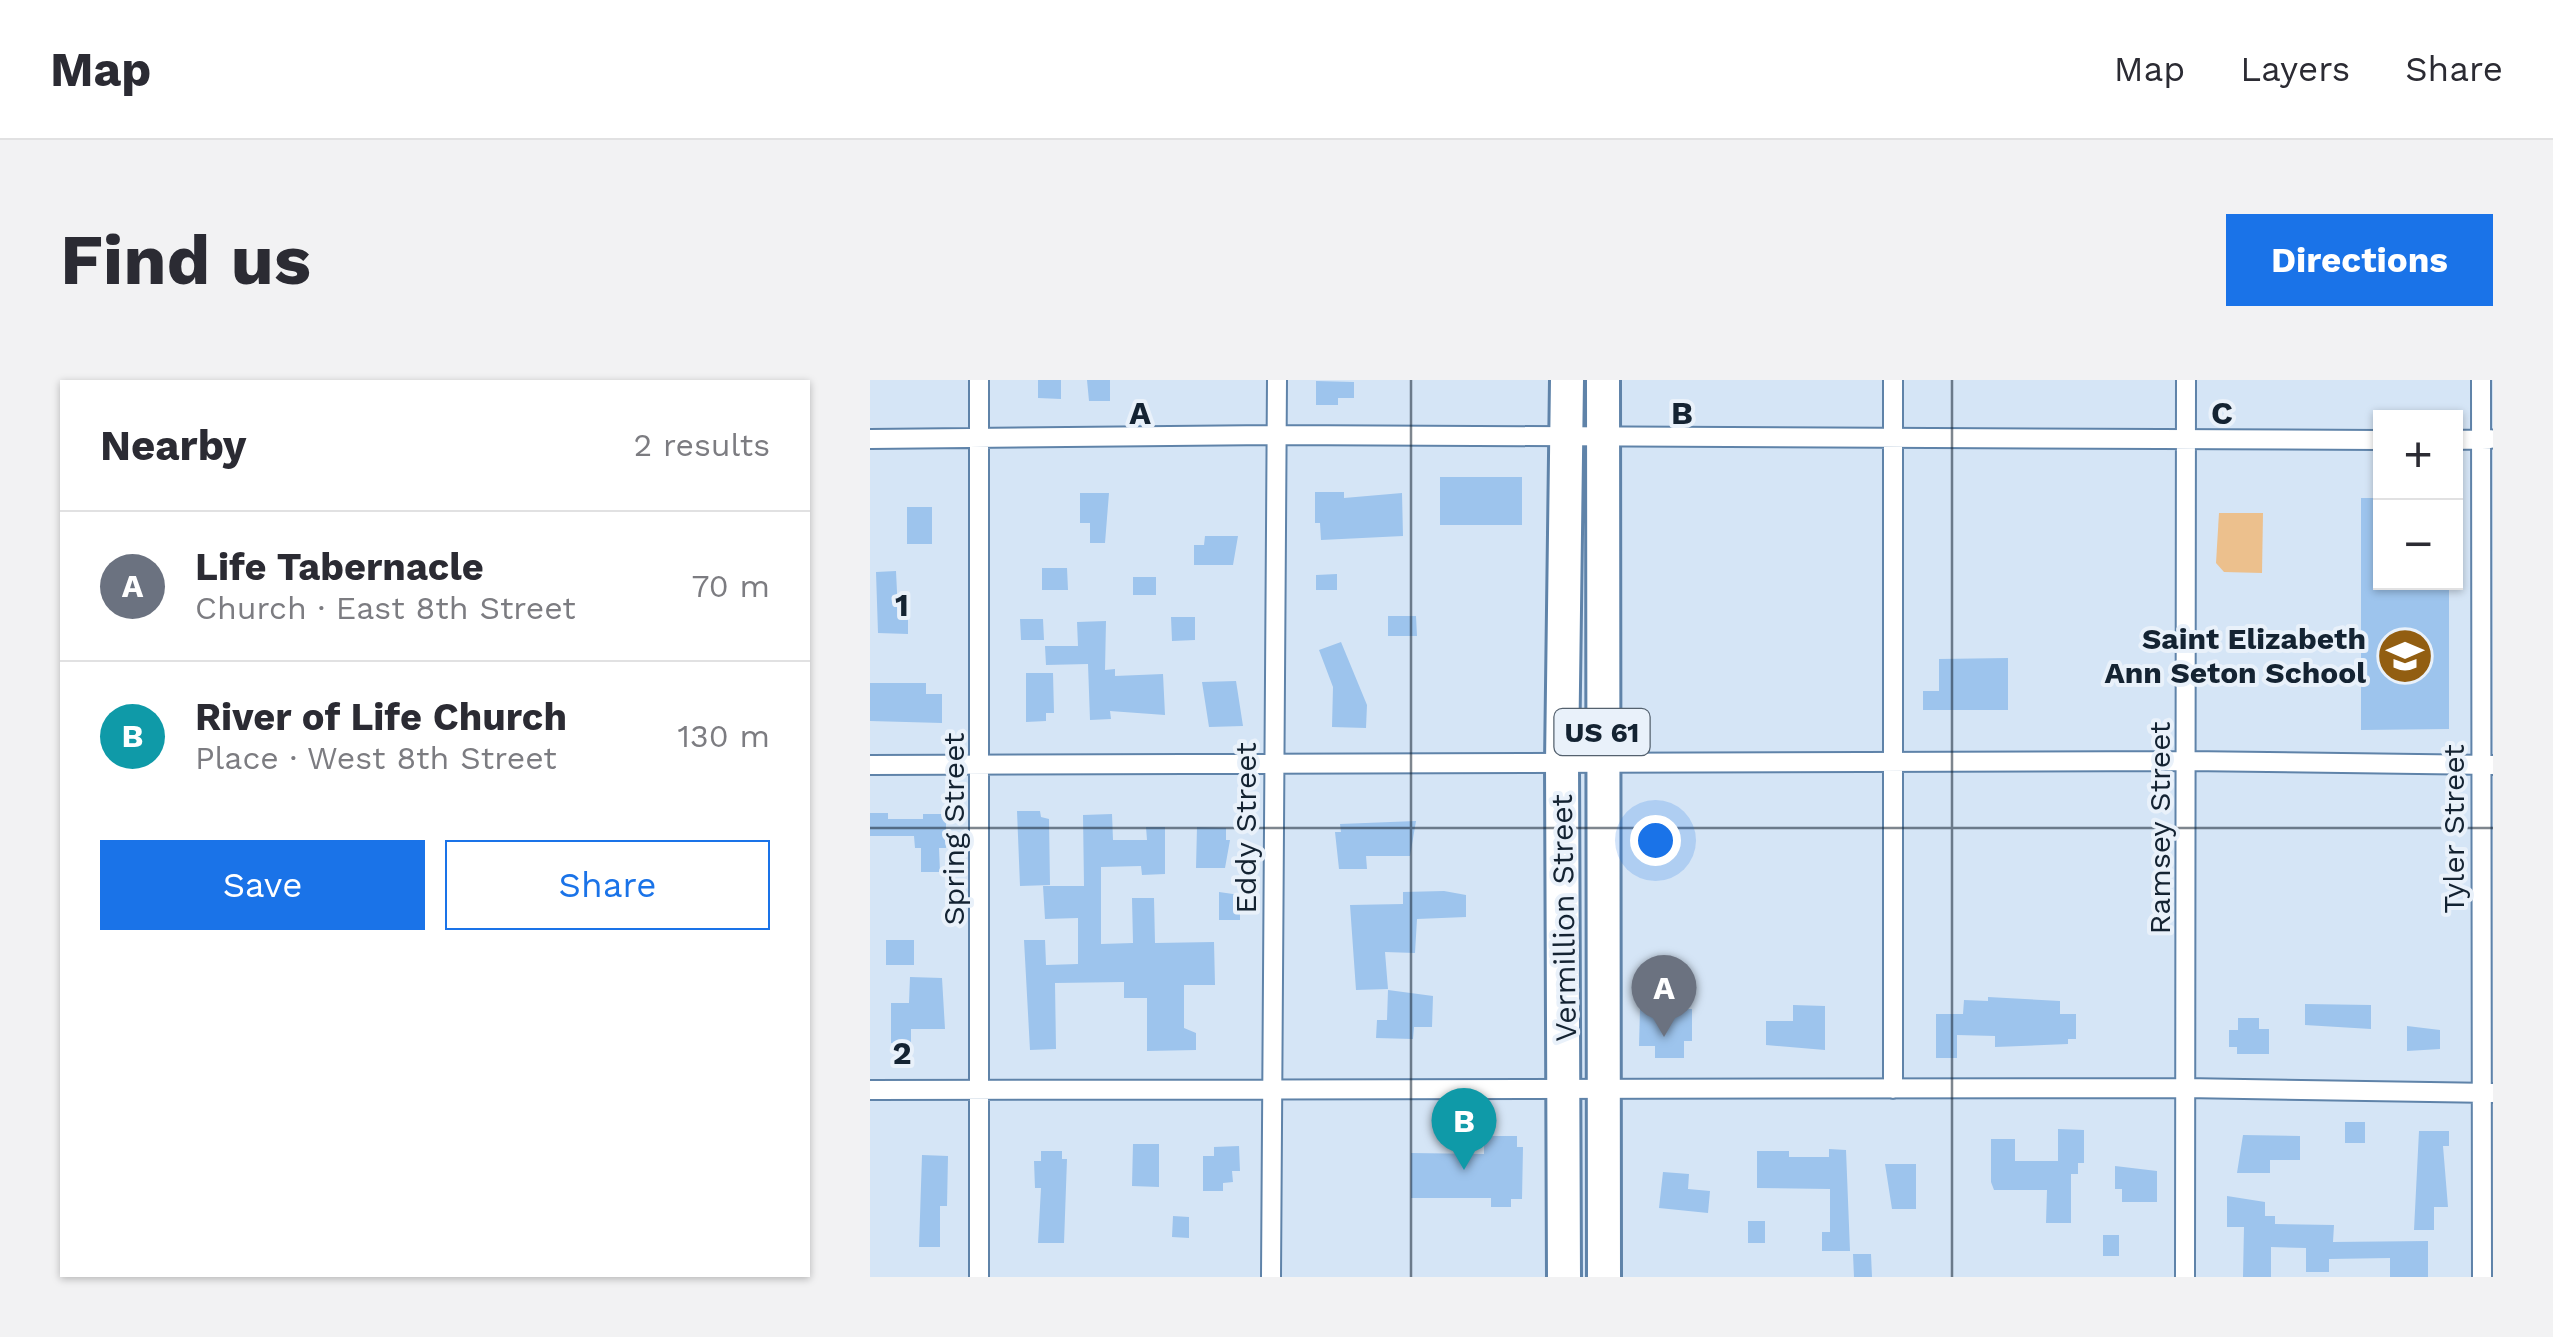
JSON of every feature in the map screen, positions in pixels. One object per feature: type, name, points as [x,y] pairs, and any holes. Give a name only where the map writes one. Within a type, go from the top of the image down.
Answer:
[{"type":"highway","name":"Vermillion Street","points":[[1564,1277],[1562,764],[1567,380]]},
{"type":"highway","name":"Vermillion Street","points":[[1604,380],[1604,1277]]},
{"type":"street","name":"Spring Street","points":[[979,1277],[980,380]]},
{"type":"street","name":"Eddy Street","points":[[1272,1277],[1276,380]]},
{"type":"street","points":[[1893,380],[1893,1089]]},
{"type":"street","name":"Ramsey Street","points":[[2185,1277],[2186,380]]},
{"type":"street","name":"Tyler Street","points":[[2481,380],[2487,439],[2487,1092],[2482,1277]]},
{"type":"street","points":[[870,439],[1276,434],[1893,441],[2373,440]]},
{"type":"street","points":[[870,765],[2188,761],[2487,765]]},
{"type":"street","points":[[870,1090],[2185,1088],[2487,1092]]},
{"type":"shaded area","points":[[2219,513],[2263,513],[2262,573],[2224,572],[2216,563]]},
{"type":"building","points":[[1038,380],[1061,380],[1061,399],[1038,398]]},
{"type":"building","points":[[1087,380],[1110,380],[1110,401],[1089,401]]},
{"type":"building","points":[[1316,381],[1354,382],[1354,398],[1338,398],[1338,405],[1316,405]]},
{"type":"building","points":[[1440,477],[1522,477],[1522,525],[1440,525]]},
{"type":"building","points":[[1315,492],[1344,492],[1344,498],[1402,493],[1403,536],[1321,540],[1320,523],[1315,523]]},
{"type":"building","points":[[1080,493],[1109,493],[1105,543],[1090,543],[1090,523],[1080,523]]},
{"type":"building","name":"Saint Elizabeth Ann Seton School","points":[[2361,498],[2373,498],[2373,590],[2449,590],[2449,729],[2361,730]]},
{"type":"building","points":[[907,507],[932,507],[932,544],[907,544]]},
{"type":"building","points":[[1205,536],[1238,536],[1233,565],[1194,565],[1194,545],[1204,545]]},
{"type":"building","points":[[1042,568],[1067,568],[1068,590],[1042,590]]},
{"type":"building","points":[[896,571],[898,613],[908,613],[908,634],[878,633],[876,572]]},
{"type":"building","points":[[1337,574],[1337,590],[1316,590],[1316,575]]},
{"type":"building","points":[[1133,577],[1156,577],[1156,595],[1133,595]]},
{"type":"building","points":[[1388,616],[1416,616],[1417,636],[1388,636]]},
{"type":"building","points":[[1171,617],[1195,617],[1195,640],[1172,641]]},
{"type":"building","points":[[1020,619],[1043,619],[1044,640],[1021,640]]},
{"type":"building","points":[[1106,621],[1105,670],[1115,669],[1115,676],[1163,674],[1165,715],[1110,711],[1111,719],[1090,720],[1088,664],[1046,665],[1045,646],[1078,646],[1077,622]]},
{"type":"building","points":[[1341,642],[1367,705],[1366,728],[1332,727],[1333,687],[1319,650]]},
{"type":"building","points":[[2008,658],[2008,710],[1923,710],[1923,691],[1939,691],[1939,659]]},
{"type":"building","points":[[1026,673],[1053,673],[1054,713],[1046,713],[1046,721],[1026,722]]},
{"type":"building","points":[[1236,681],[1243,726],[1209,727],[1202,682]]},
{"type":"building","points":[[870,683],[926,683],[926,694],[942,694],[942,723],[870,721]]},
{"type":"building","points":[[1017,811],[1040,811],[1041,817],[1049,819],[1050,885],[1020,886]]},
{"type":"building","points":[[870,813],[888,813],[888,819],[923,819],[923,814],[946,814],[946,848],[939,848],[940,872],[921,872],[921,848],[915,848],[914,836],[870,836]]},
{"type":"building","points":[[1112,814],[1113,840],[1147,840],[1146,827],[1165,827],[1165,874],[1142,875],[1141,866],[1101,867],[1101,944],[1133,943],[1132,898],[1154,898],[1155,943],[1214,942],[1215,985],[1184,985],[1184,1028],[1196,1033],[1196,1050],[1147,1051],[1147,998],[1124,998],[1124,982],[1055,983],[1056,1049],[1030,1050],[1024,940],[1045,940],[1046,965],[1078,964],[1078,918],[1045,919],[1043,886],[1084,886],[1083,815]]},
{"type":"building","points":[[1416,821],[1410,856],[1366,856],[1367,869],[1339,869],[1335,832],[1341,832],[1340,824]]},
{"type":"building","points":[[1197,827],[1226,828],[1226,840],[1230,840],[1225,868],[1196,868]]},
{"type":"building","points":[[1219,892],[1240,895],[1240,920],[1219,920]]},
{"type":"building","points":[[1403,892],[1466,895],[1466,917],[1417,919],[1415,953],[1385,952],[1388,989],[1356,990],[1350,905],[1403,904]]},
{"type":"building","points":[[886,940],[914,940],[914,965],[886,965]]},
{"type":"building","points":[[910,977],[942,978],[945,1029],[911,1029],[911,1043],[891,1043],[891,1003],[909,1003]]},
{"type":"building","points":[[1388,990],[1433,996],[1432,1027],[1414,1027],[1413,1039],[1376,1038],[1377,1020],[1387,1020]]},
{"type":"building","points":[[1988,997],[2060,1001],[2060,1014],[2076,1014],[2076,1039],[2068,1039],[2068,1044],[1995,1047],[1995,1036],[1957,1035],[1957,1058],[1936,1058],[1936,1014],[1963,1014],[1964,1000],[1988,1001]]},
{"type":"building","points":[[2305,1004],[2371,1005],[2371,1029],[2305,1025]]},
{"type":"building","points":[[1793,1005],[1825,1006],[1825,1050],[1766,1045],[1766,1021],[1793,1021]]},
{"type":"building","points":[[1640,1009],[1692,1009],[1692,1041],[1684,1041],[1684,1058],[1655,1058],[1655,1046],[1639,1046]]},
{"type":"building","points":[[2238,1018],[2259,1018],[2259,1029],[2269,1029],[2269,1054],[2237,1054],[2237,1047],[2229,1047],[2229,1030],[2238,1030]]},
{"type":"building","points":[[2407,1026],[2440,1030],[2440,1049],[2407,1051]]},
{"type":"building","points":[[2345,1122],[2365,1122],[2365,1143],[2345,1143]]},
{"type":"building","points":[[2058,1129],[2084,1130],[2084,1163],[2078,1163],[2078,1174],[2071,1174],[2071,1223],[2046,1223],[2047,1190],[1994,1190],[1991,1182],[1991,1139],[2015,1139],[2015,1161],[2058,1161]]},
{"type":"building","points":[[2419,1131],[2449,1131],[2449,1146],[2443,1146],[2448,1207],[2434,1207],[2434,1230],[2414,1230]]},
{"type":"building","points":[[2243,1135],[2300,1136],[2300,1160],[2270,1160],[2270,1173],[2237,1173]]},
{"type":"building","points":[[1484,1136],[1517,1136],[1517,1147],[1523,1147],[1522,1199],[1511,1199],[1511,1207],[1491,1207],[1491,1198],[1411,1198],[1411,1153],[1484,1154]]},
{"type":"building","points":[[1133,1144],[1159,1144],[1159,1187],[1132,1186]]},
{"type":"building","points":[[1239,1146],[1240,1171],[1232,1171],[1233,1182],[1223,1183],[1223,1191],[1203,1191],[1203,1156],[1214,1156],[1214,1147]]},
{"type":"building","points":[[1829,1149],[1846,1150],[1850,1251],[1822,1251],[1822,1232],[1830,1232],[1830,1189],[1757,1188],[1757,1151],[1789,1151],[1789,1157],[1829,1157]]},
{"type":"building","points":[[1041,1151],[1062,1151],[1062,1159],[1067,1159],[1064,1243],[1038,1243],[1041,1188],[1035,1188],[1034,1161],[1041,1161]]},
{"type":"building","points":[[922,1155],[948,1156],[947,1206],[940,1206],[940,1247],[919,1247]]},
{"type":"building","points":[[1885,1164],[1916,1164],[1916,1209],[1892,1209]]},
{"type":"building","points":[[2115,1166],[2157,1171],[2157,1202],[2122,1202],[2122,1189],[2115,1189]]},
{"type":"building","points":[[1663,1172],[1689,1174],[1688,1189],[1710,1191],[1708,1213],[1659,1208]]},
{"type":"building","points":[[2227,1196],[2265,1202],[2265,1216],[2275,1216],[2275,1224],[2334,1225],[2333,1242],[2428,1241],[2428,1277],[2390,1277],[2390,1258],[2329,1259],[2329,1272],[2306,1272],[2306,1248],[2271,1247],[2271,1277],[2243,1277],[2244,1227],[2227,1227]]},
{"type":"building","points":[[1173,1216],[1189,1217],[1189,1238],[1172,1237]]},
{"type":"building","points":[[1748,1221],[1765,1221],[1765,1243],[1748,1243]]},
{"type":"building","points":[[2103,1235],[2119,1235],[2119,1256],[2103,1256]]},
{"type":"building","points":[[1853,1254],[1871,1254],[1872,1277],[1854,1277]]},
{"type":"place","name":"Saint Elizabeth Ann Seton School","points":[[2405,656]]},
{"type":"place","name":"Life Tabernacle","points":[[1664,1037]]},
{"type":"place","name":"River of Life Church","points":[[1464,1170]]}]
